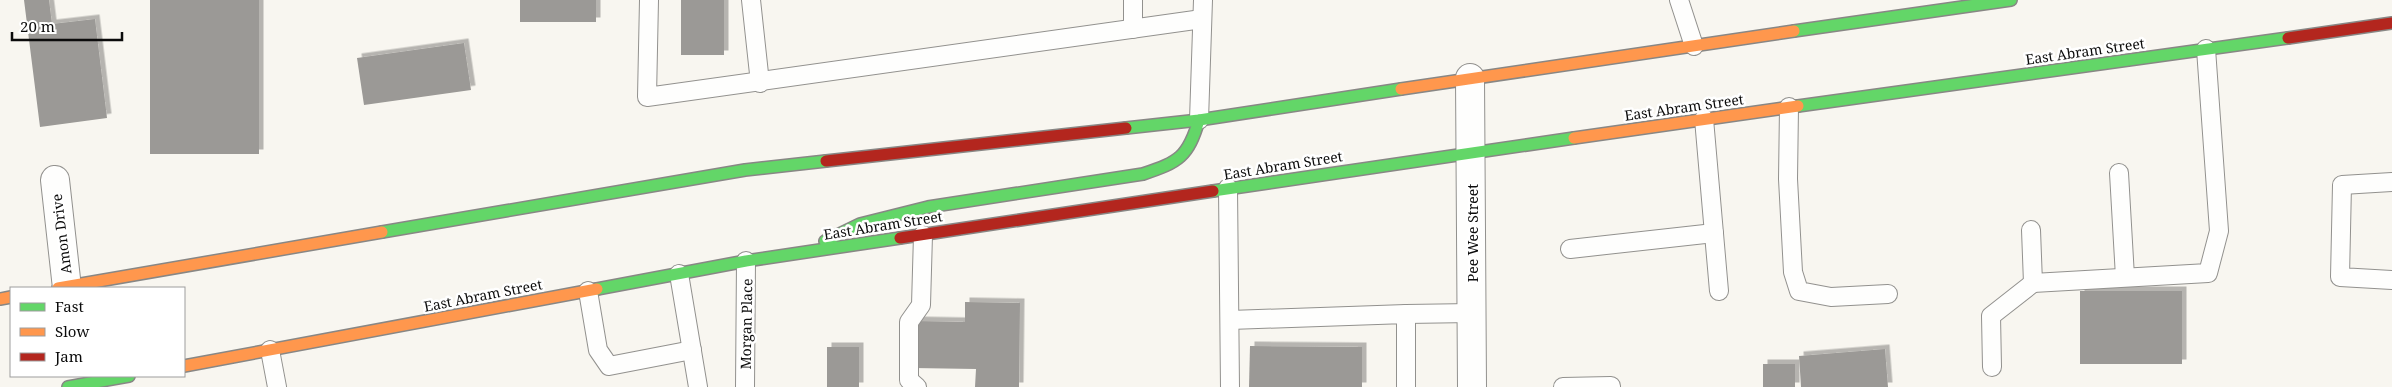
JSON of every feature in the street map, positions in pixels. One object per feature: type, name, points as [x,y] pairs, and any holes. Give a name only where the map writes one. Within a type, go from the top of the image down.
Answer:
[{"type":"main road","points":[[70,287],[745,170],[1199,120],[1470,78],[2011,0]]},
{"type":"main road","name":"East Abram Street","points":[[185,366],[746,261],[1471,152],[2392,23]]},
{"type":"main road","points":[[801,253],[860,224],[928,207],[1143,174],[1172,165],[1188,153],[1199,120]]},
{"type":"main road","points":[[68,387],[123,377]]},
{"type":"street","name":"Pee Wee Street","points":[[1470,78],[1472,387]]},
{"type":"street","name":"Amon Drive","points":[[55,180],[64,287]]},
{"type":"lane","points":[[649,0],[647,96],[760,82],[1202,19]]},
{"type":"lane","points":[[750,0],[760,82]]},
{"type":"lane","points":[[1133,0],[1134,29]]},
{"type":"lane","points":[[1199,120],[1203,0]]},
{"type":"lane","points":[[1679,0],[1694,46]]},
{"type":"lane","points":[[1992,367],[1991,316],[2033,283],[2208,273],[2219,231],[2206,49]]},
{"type":"lane","points":[[1789,108],[1788,179],[1793,262],[1799,291],[1831,297],[1888,294]]},
{"type":"lane","points":[[1704,119],[1719,291]]},
{"type":"lane","points":[[2119,173],[2125,277]]},
{"type":"lane","points":[[2392,182],[2342,185],[2340,277],[2392,280]]},
{"type":"lane","points":[[1228,188],[1230,387]]},
{"type":"lane","points":[[2031,230],[2033,283]]},
{"type":"lane","points":[[1570,249],[1714,233]]},
{"type":"lane","points":[[917,387],[909,380],[909,322],[921,305],[923,235]]},
{"type":"lane","name":"Morgan Place","points":[[745,387],[746,261]]},
{"type":"lane","points":[[679,274],[698,387]]},
{"type":"lane","points":[[588,291],[598,350],[609,366],[692,350]]},
{"type":"lane","points":[[1230,320],[1472,313]]},
{"type":"lane","points":[[1406,314],[1406,387]]},
{"type":"lane","points":[[270,350],[277,387]]},
{"type":"lane","points":[[1564,387],[1611,386]]},
{"type":"building","points":[[24,0],[49,0],[52,24],[95,19],[107,118],[40,127]]},
{"type":"building","points":[[150,0],[259,0],[259,154],[150,154]]},
{"type":"building","points":[[520,0],[596,0],[596,22],[520,22]]},
{"type":"building","points":[[681,0],[724,0],[724,55],[681,55]]},
{"type":"building","points":[[464,43],[471,90],[364,105],[357,58]]},
{"type":"building","points":[[2080,291],[2182,291],[2182,364],[2080,364]]},
{"type":"building","points":[[965,302],[1020,303],[1019,387],[975,387],[976,369],[913,368],[914,321],[965,322]]},
{"type":"building","points":[[1250,346],[1362,347],[1362,387],[1249,387]]},
{"type":"building","points":[[827,347],[859,347],[859,387],[827,387]]},
{"type":"building","points":[[1885,349],[1888,387],[1801,387],[1799,356]]},
{"type":"building","points":[[1763,364],[1795,364],[1795,387],[1763,387]]},
{"type":"traffic: fast","points":[[1794,31],[2011,0]]},
{"type":"traffic: fast","points":[[1798,106],[2288,38]]},
{"type":"traffic: fast","points":[[1126,128],[1199,120],[1401,89]]},
{"type":"traffic: fast","points":[[825,241],[860,224],[928,207],[1143,174],[1165,166],[1180,156],[1191,142],[1199,120]]},
{"type":"traffic: fast","points":[[1213,191],[1574,138]]},
{"type":"traffic: fast","points":[[382,232],[745,170],[826,161]]},
{"type":"traffic: fast","points":[[597,289],[746,261],[900,238]]},
{"type":"traffic: fast","points":[[68,387],[123,377]]},
{"type":"traffic: slow","points":[[1401,89],[1794,31]]},
{"type":"traffic: slow","points":[[1574,138],[1798,106]]},
{"type":"traffic: slow","points":[[64,287],[382,232]]},
{"type":"traffic: slow","points":[[185,366],[597,289]]},
{"type":"traffic: slow","points":[[0,299],[10,297]]},
{"type":"traffic: jam","points":[[2288,38],[2392,23]]},
{"type":"traffic: jam","points":[[826,161],[1126,128]]},
{"type":"traffic: jam","points":[[900,238],[1213,191]]}]
